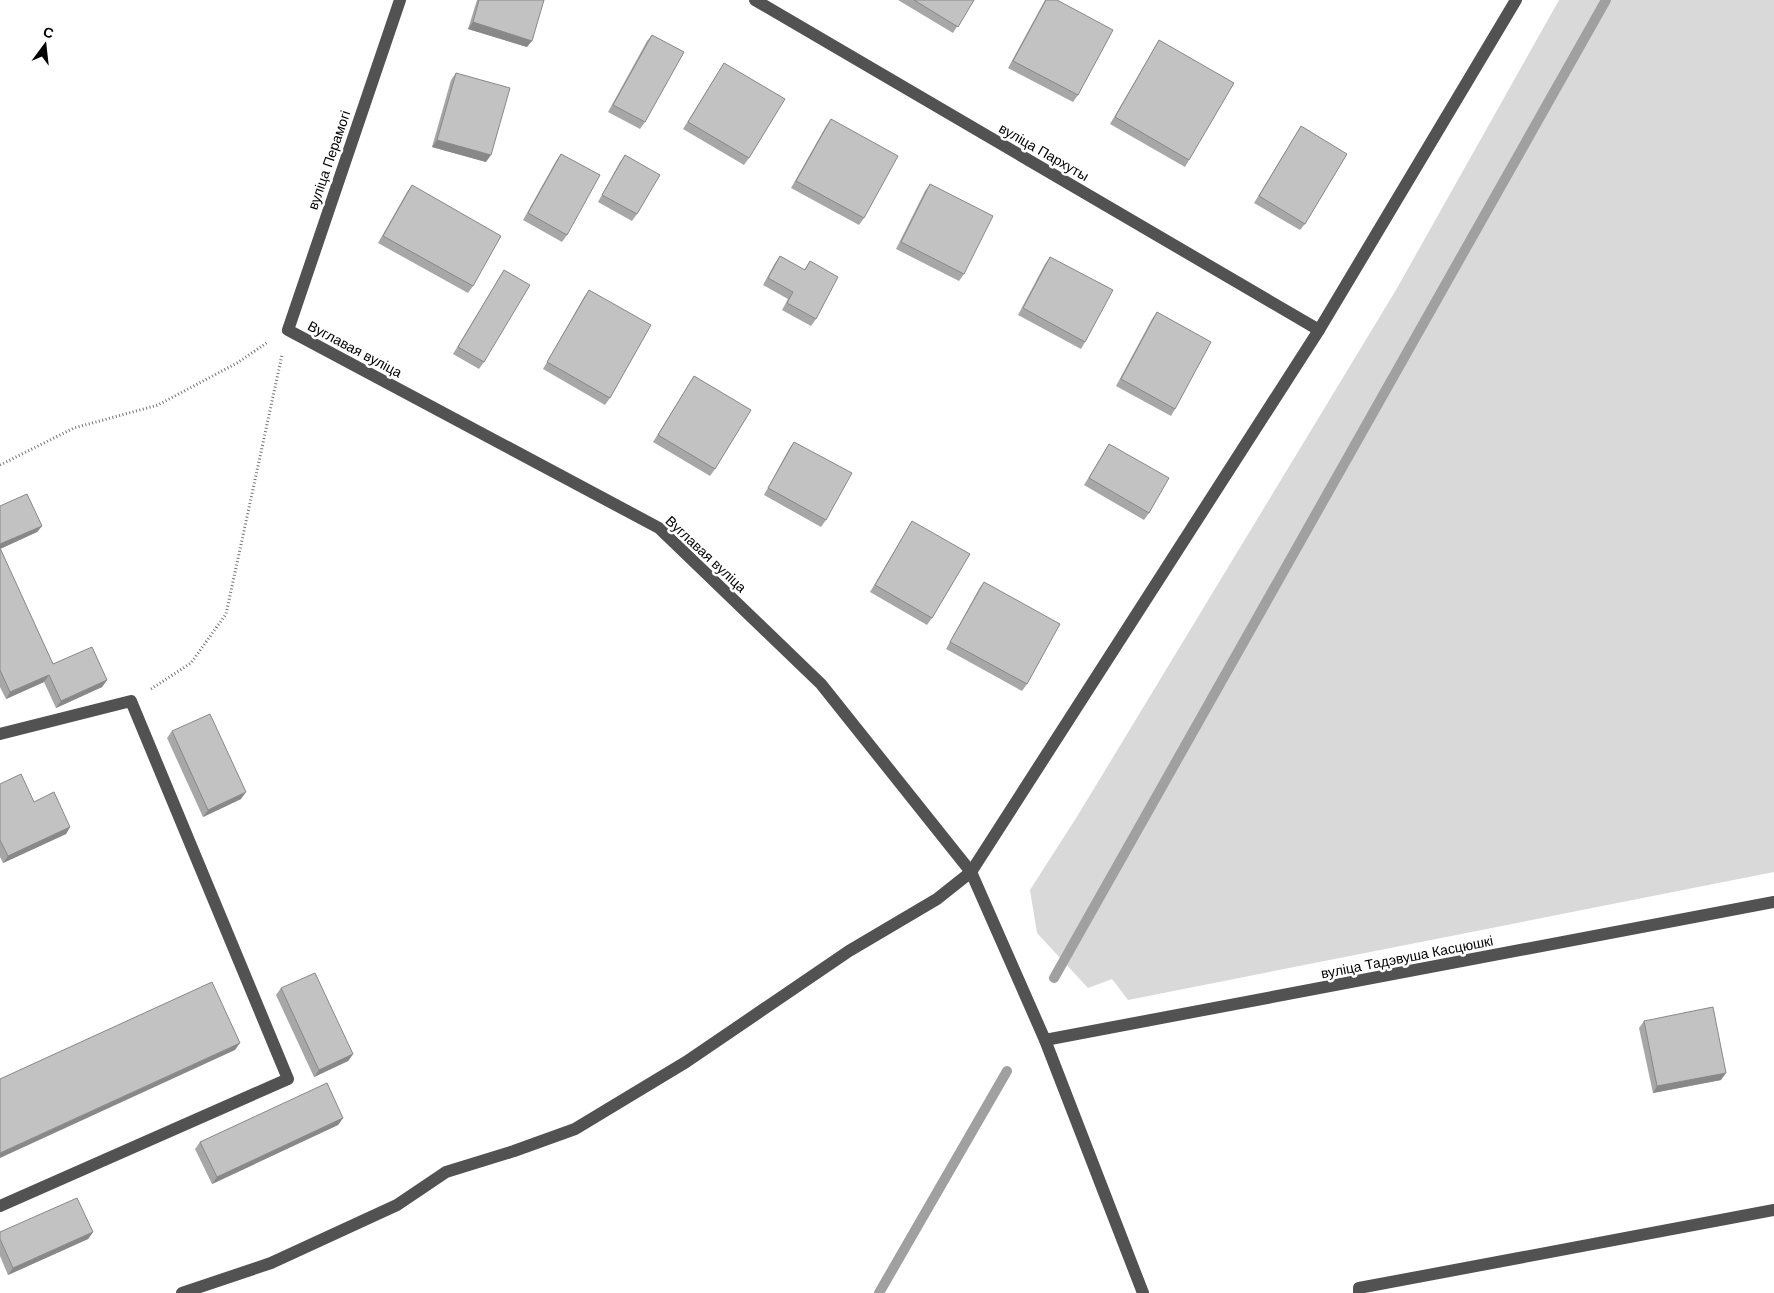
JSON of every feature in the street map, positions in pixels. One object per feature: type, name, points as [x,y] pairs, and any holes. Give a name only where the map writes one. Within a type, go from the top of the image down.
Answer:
[{"type":"street","name":"вуліца Перамогі","points":[[288,330],[400,0]]},
{"type":"street","name":"вуліца Пархуты","points":[[755,0],[1319,330]]},
{"type":"street","points":[[182,1293],[271,1263],[397,1205],[446,1172],[514,1152],[575,1130],[686,1062],[849,951],[937,900],[971,872],[1319,330],[1516,0]]},
{"type":"street","name":"Вуглавая вуліца","points":[[288,330],[658,528],[821,684],[971,872],[1045,1040],[1143,1293]]},
{"type":"street","points":[[0,734],[131,701],[288,1079],[0,1206]]},
{"type":"street","name":"вуліца Тадэвуша Касцюшкі","points":[[1045,1040],[1774,902]]},
{"type":"street","points":[[1359,1293],[1359,1288],[1774,1210]]},
{"type":"path","points":[[0,465],[74,428],[158,405],[237,363],[288,330]]},
{"type":"path","points":[[131,701],[191,663],[226,614],[288,330]]},
{"type":"shaded area","points":[[1559,0],[1774,0],[1774,872],[1128,1000],[1112,979],[1088,988],[1037,933],[1030,890],[1078,815],[1396,290]]},
{"type":"building","points":[[479,0],[544,0],[532,41],[473,22]]},
{"type":"building","points":[[914,0],[974,0],[958,27]]},
{"type":"building","points":[[1046,0],[1057,0],[1113,30],[1078,95],[1013,61]]},
{"type":"building","points":[[652,35],[684,52],[645,122],[613,105]]},
{"type":"building","points":[[1159,40],[1234,83],[1189,160],[1115,117]]},
{"type":"building","points":[[724,63],[785,99],[749,158],[688,122]]},
{"type":"building","points":[[456,73],[510,88],[491,155],[437,140]]},
{"type":"building","points":[[831,119],[898,156],[864,218],[796,181]]},
{"type":"building","points":[[1301,126],[1347,154],[1305,224],[1259,196]]},
{"type":"building","points":[[561,154],[600,175],[567,235],[528,213]]},
{"type":"building","points":[[625,155],[660,175],[637,214],[602,195]]},
{"type":"building","points":[[930,184],[993,216],[964,274],[901,242]]},
{"type":"building","points":[[412,185],[501,236],[473,286],[383,236]]},
{"type":"building","points":[[780,256],[805,270],[810,261],[838,277],[816,319],[787,303],[793,292],[768,278]]},
{"type":"building","points":[[1050,257],[1113,290],[1085,342],[1023,308]]},
{"type":"building","points":[[504,270],[530,285],[484,362],[458,347]]},
{"type":"building","points":[[589,290],[651,325],[610,398],[547,362]]},
{"type":"building","points":[[1157,312],[1211,342],[1175,409],[1121,379]]},
{"type":"building","points":[[694,376],[751,410],[715,469],[658,435]]},
{"type":"building","points":[[794,442],[852,473],[826,520],[768,488]]},
{"type":"building","points":[[1109,444],[1169,478],[1149,513],[1089,478]]},
{"type":"building","points":[[27,494],[42,526],[0,544],[0,506]]},
{"type":"building","points":[[912,521],[970,554],[932,618],[875,585]]},
{"type":"building","points":[[0,548],[53,664],[92,647],[107,680],[61,701],[49,675],[10,692],[0,670]]},
{"type":"building","points":[[984,582],[1060,624],[1027,684],[950,642]]},
{"type":"building","points":[[210,714],[246,792],[208,810],[172,731]]},
{"type":"building","points":[[21,774],[34,802],[54,792],[70,827],[8,856],[0,840],[0,784]]},
{"type":"building","points":[[315,973],[353,1054],[319,1070],[281,988]]},
{"type":"building","points":[[212,982],[240,1043],[0,1153],[0,1079]]},
{"type":"building","points":[[1713,1007],[1726,1073],[1657,1086],[1644,1021]]},
{"type":"building","points":[[327,1083],[343,1118],[217,1177],[200,1142]]},
{"type":"building","points":[[77,1198],[93,1232],[13,1268],[0,1239],[0,1232]]},
{"type":"waterway","points":[[1054,978],[1606,0]]},
{"type":"waterway","points":[[879,1293],[1007,1071]]}]
